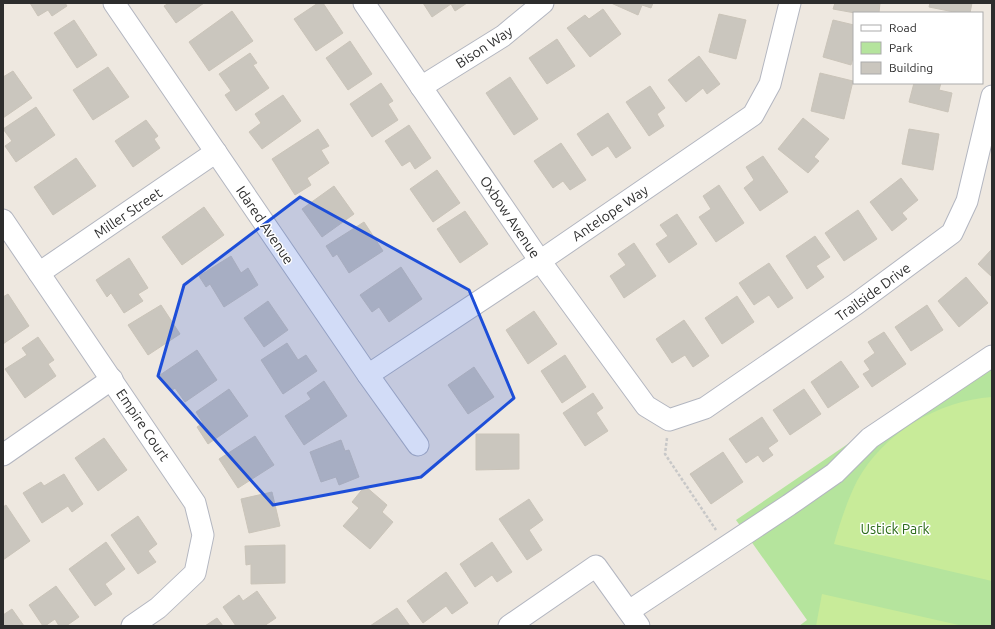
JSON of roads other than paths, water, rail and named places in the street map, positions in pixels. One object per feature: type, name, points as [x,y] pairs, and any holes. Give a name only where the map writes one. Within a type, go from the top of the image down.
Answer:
[{"type":"street","name":"Idared Avenue","points":[[114,3],[368,375],[418,445]]},
{"type":"street","name":"Oxbow Avenue","points":[[364,3],[540,261],[646,406],[669,420]]},
{"type":"street","name":"Bison Way","points":[[421,87],[503,36],[543,3]]},
{"type":"street","name":"Antelope Way","points":[[368,375],[540,261],[753,115],[770,84],[790,3]]},
{"type":"street","name":"Trailside Drive","points":[[669,420],[704,408],[856,304],[952,234],[967,201],[992,96]]},
{"type":"street","name":"Miller Street","points":[[39,273],[216,152]]},
{"type":"street","name":"Empire Court","points":[[3,220],[195,503],[203,535],[195,573],[158,608],[132,626]]},
{"type":"street","points":[[509,626],[596,566],[634,618],[728,546],[835,473],[870,438],[992,356]]},
{"type":"street","points":[[3,455],[112,380]]},
{"type":"park label","name":"Ustick Park","points":[[895,529]]}]
